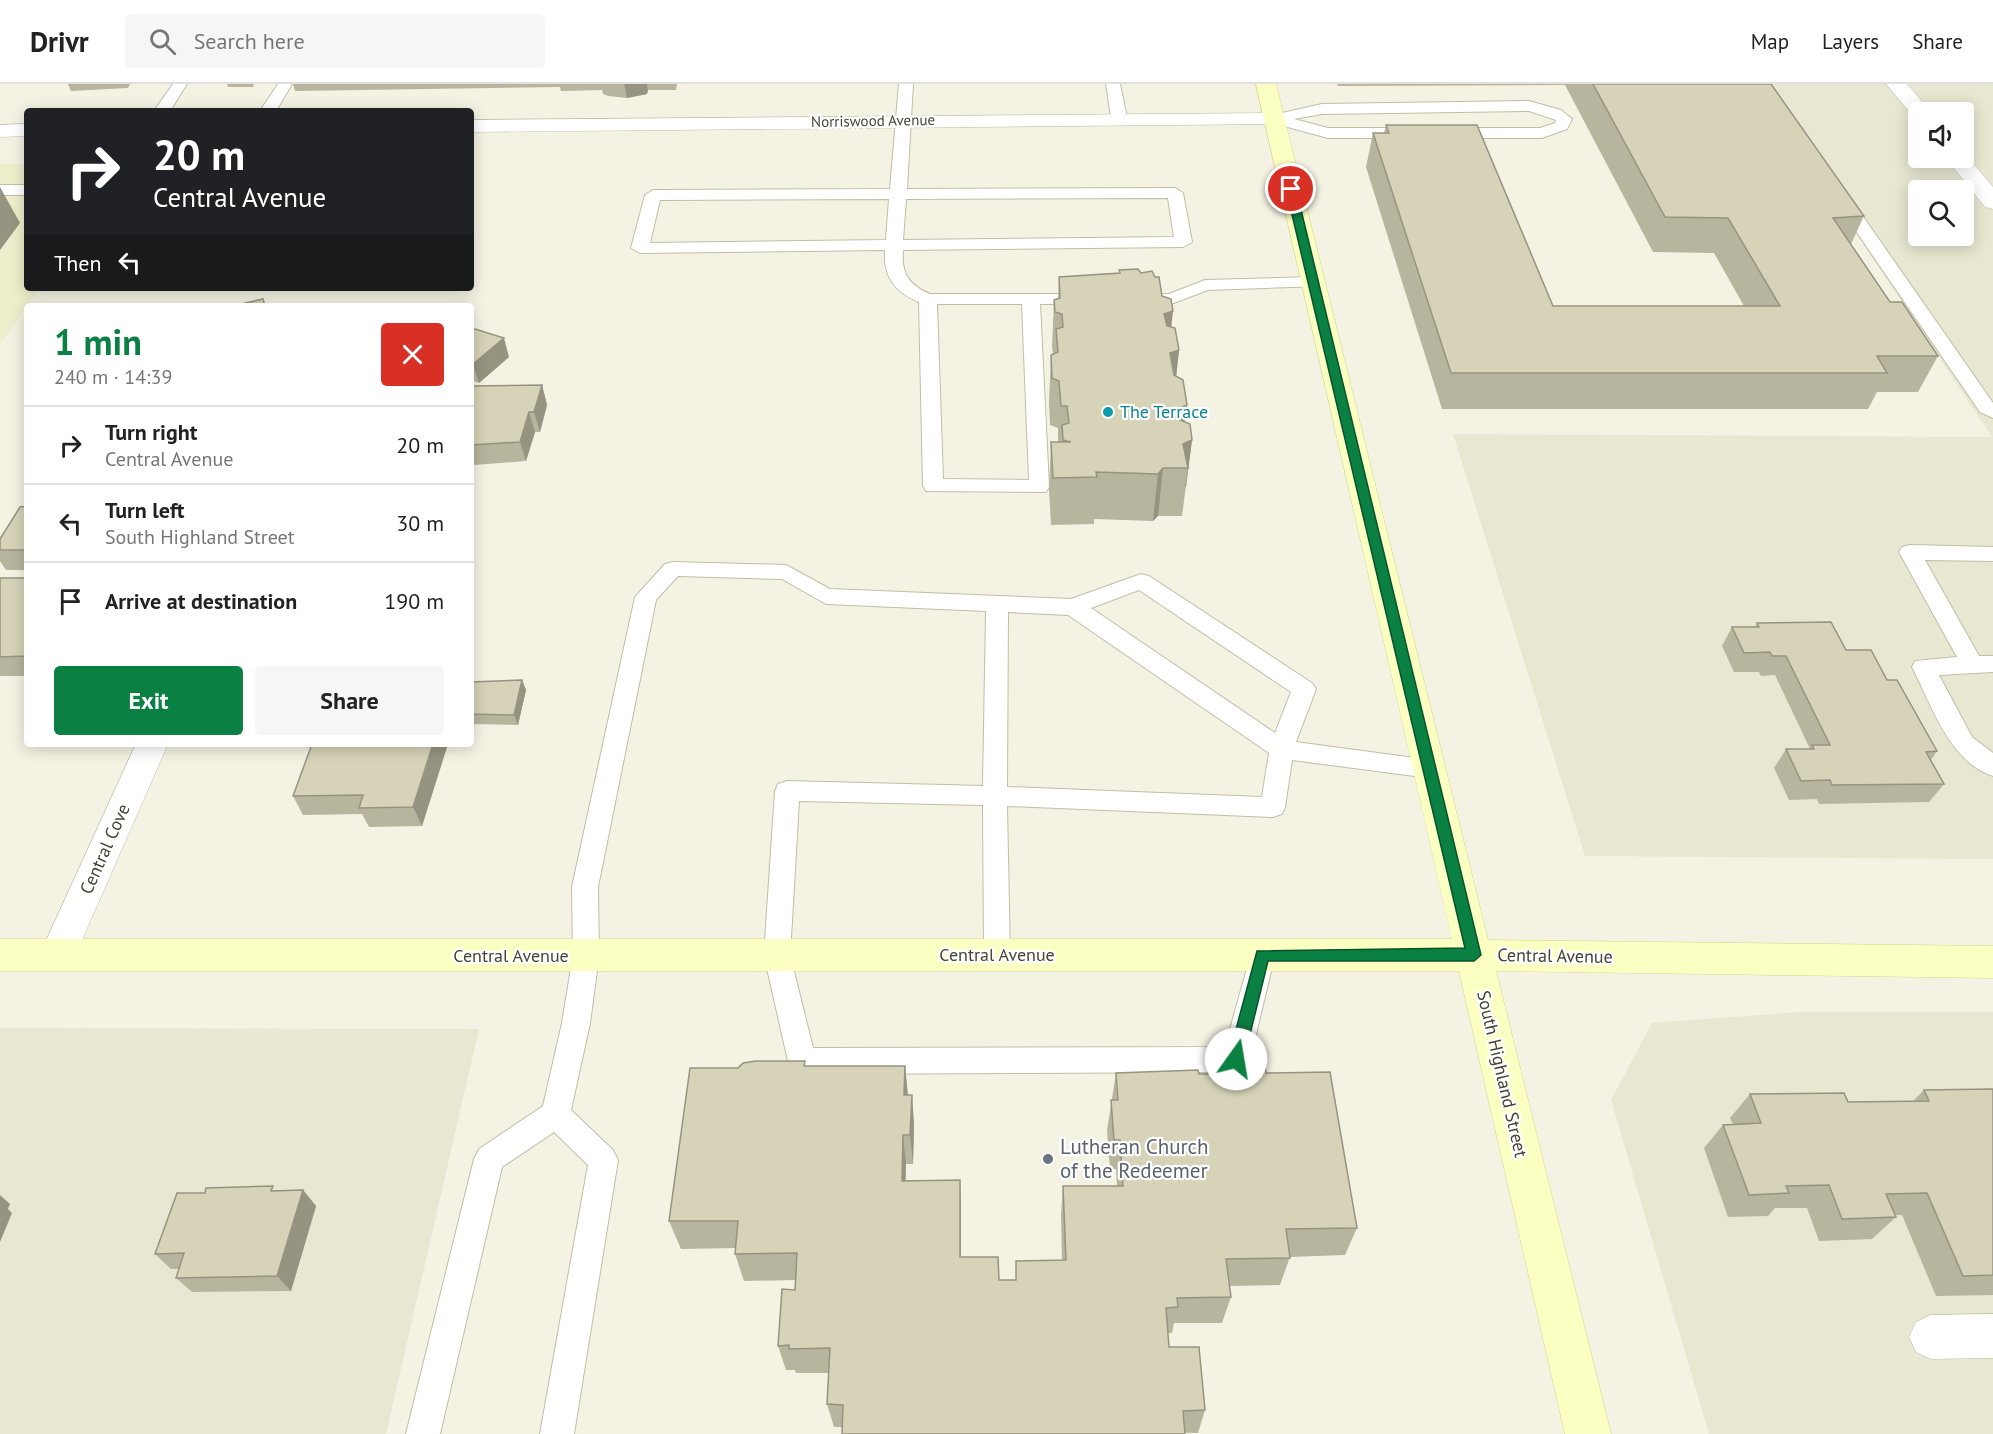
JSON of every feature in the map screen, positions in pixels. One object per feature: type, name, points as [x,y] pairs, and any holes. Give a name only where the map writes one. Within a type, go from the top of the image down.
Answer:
[{"type":"main road","name":"South Highland Street","points":[[1266,84],[1588,1434]]},
{"type":"main road","name":"Central Avenue","points":[[0,955],[1474,955],[1993,962]]},
{"type":"street","points":[[1896,84],[1911,102]]},
{"type":"street","name":"Norriswood Avenue","points":[[474,126],[1119,118],[1274,119]]},
{"type":"street","points":[[0,131],[24,130]]},
{"type":"street","points":[[1965,168],[1993,202]]},
{"type":"street","name":"Central Cove","points":[[58,954],[151,747]]},
{"type":"street","points":[[1931,1337],[1993,1336]]},
{"type":"lane","points":[[164,108],[180,84]]},
{"type":"lane","points":[[270,108],[285,84]]},
{"type":"lane","points":[[906,84],[893,264],[897,281],[908,291],[928,299],[1171,299],[1205,285],[1313,282]]},
{"type":"lane","points":[[1113,84],[1119,118]]},
{"type":"lane","points":[[1529,106],[1556,113],[1564,119],[1562,126],[1542,133],[1328,134],[1274,119],[1322,109],[1529,106]]},
{"type":"lane","points":[[1831,182],[1987,408],[1993,412]]},
{"type":"lane","points":[[0,190],[24,190]]},
{"type":"lane","points":[[1175,193],[1183,242],[640,248],[653,195],[898,194],[1175,193]]},
{"type":"lane","points":[[928,299],[933,486],[1039,487],[1031,299]]},
{"type":"lane","points":[[1983,664],[1910,552],[1993,554]]},
{"type":"lane","points":[[423,1434],[489,1159],[556,1114],[576,1023],[586,956],[585,887],[646,597],[673,569],[786,572],[826,596],[1073,607],[1141,580],[1304,688],[1281,749],[1272,807],[995,796],[787,791],[777,955],[802,1061],[1236,1059],[1262,955]]},
{"type":"lane","points":[[997,604],[995,796],[997,955]]},
{"type":"lane","points":[[1073,607],[1281,749],[1430,769]]},
{"type":"lane","points":[[1983,664],[1923,667],[1964,743],[1993,767]]},
{"type":"lane","points":[[556,1114],[603,1160],[556,1434]]},
{"type":"shaded area","points":[[1756,84],[1993,84],[1993,859],[1585,856],[1453,434],[1992,437]]},
{"type":"shaded area","points":[[0,164],[24,164],[24,291],[38,291],[29,303],[24,303],[24,310],[0,344]]},
{"type":"shaded area","points":[[1799,1012],[1993,1012],[1993,1434],[1709,1434],[1611,1100],[1652,1023]]},
{"type":"shaded area","points":[[0,1028],[479,1029],[386,1434],[0,1434]]},
{"type":"building","points":[[1593,84],[1771,84],[1864,216],[1833,218],[1890,302],[1902,302],[1938,356],[1877,356],[1887,373],[1451,373],[1373,133],[1389,133],[1386,125],[1477,125],[1553,306],[1780,306],[1728,218],[1665,217]]},
{"type":"building","name":"The Terrace","points":[[1138,269],[1141,273],[1152,271],[1155,277],[1159,277],[1162,296],[1171,299],[1173,311],[1164,314],[1167,326],[1175,328],[1179,350],[1170,353],[1174,375],[1183,380],[1187,405],[1178,409],[1180,420],[1190,424],[1192,440],[1183,444],[1188,468],[1163,468],[1158,474],[1096,472],[1097,477],[1053,478],[1051,442],[1071,442],[1063,440],[1062,425],[1069,423],[1067,406],[1061,406],[1059,381],[1052,378],[1051,355],[1058,352],[1056,329],[1063,327],[1062,314],[1055,312],[1054,300],[1060,298],[1059,277],[1120,273],[1119,270]]},
{"type":"building","points":[[263,299],[264,303],[246,303]]},
{"type":"building","points":[[474,330],[504,338],[474,363]]},
{"type":"building","points":[[542,385],[534,412],[529,412],[520,442],[474,445],[474,386]]},
{"type":"building","points":[[24,506],[24,550],[0,550],[0,539],[20,507]]},
{"type":"building","points":[[0,578],[24,578],[24,656],[0,657]]},
{"type":"building","points":[[1831,622],[1846,650],[1871,650],[1887,680],[1897,680],[1937,751],[1926,752],[1944,784],[1832,785],[1830,780],[1801,781],[1786,749],[1814,749],[1812,745],[1830,745],[1786,656],[1772,656],[1770,652],[1744,653],[1732,627],[1759,627],[1757,623]]},
{"type":"building","points":[[522,680],[514,715],[474,714],[474,682]]},
{"type":"building","points":[[311,747],[432,747],[413,807],[359,808],[363,795],[293,796]]},
{"type":"building","points":[[805,1061],[804,1066],[905,1066],[904,1095],[912,1095],[910,1135],[903,1135],[902,1181],[960,1180],[960,1257],[998,1257],[999,1280],[1016,1280],[1016,1261],[1066,1260],[1063,1186],[1123,1186],[1120,1140],[1114,1140],[1111,1100],[1118,1100],[1116,1073],[1198,1070],[1199,1074],[1220,1074],[1219,1066],[1265,1066],[1266,1073],[1330,1072],[1357,1228],[1286,1229],[1290,1258],[1226,1259],[1231,1297],[1177,1298],[1178,1307],[1166,1308],[1169,1347],[1199,1347],[1205,1410],[1183,1411],[1185,1434],[842,1434],[843,1405],[827,1404],[830,1348],[789,1349],[789,1345],[778,1346],[782,1289],[795,1290],[797,1253],[735,1254],[738,1221],[669,1221],[690,1068],[738,1068],[743,1063]]},
{"type":"building","points":[[1993,1089],[1993,1275],[1963,1276],[1927,1193],[1886,1194],[1896,1217],[1842,1219],[1829,1185],[1786,1186],[1789,1193],[1749,1195],[1723,1125],[1761,1123],[1750,1094],[1844,1093],[1848,1102],[1929,1101],[1924,1090]]},
{"type":"building","points":[[273,1186],[271,1191],[303,1190],[277,1276],[176,1278],[184,1253],[155,1254],[177,1193],[205,1193],[206,1188]]},
{"type":"place","name":"The Terrace","points":[[1108,412]]},
{"type":"place","name":"Lutheran Church of the Redeemer","points":[[1048,1159]]},
{"type":"route","points":[[1236,1059],[1262,955],[1474,955],[1291,189]]}]
